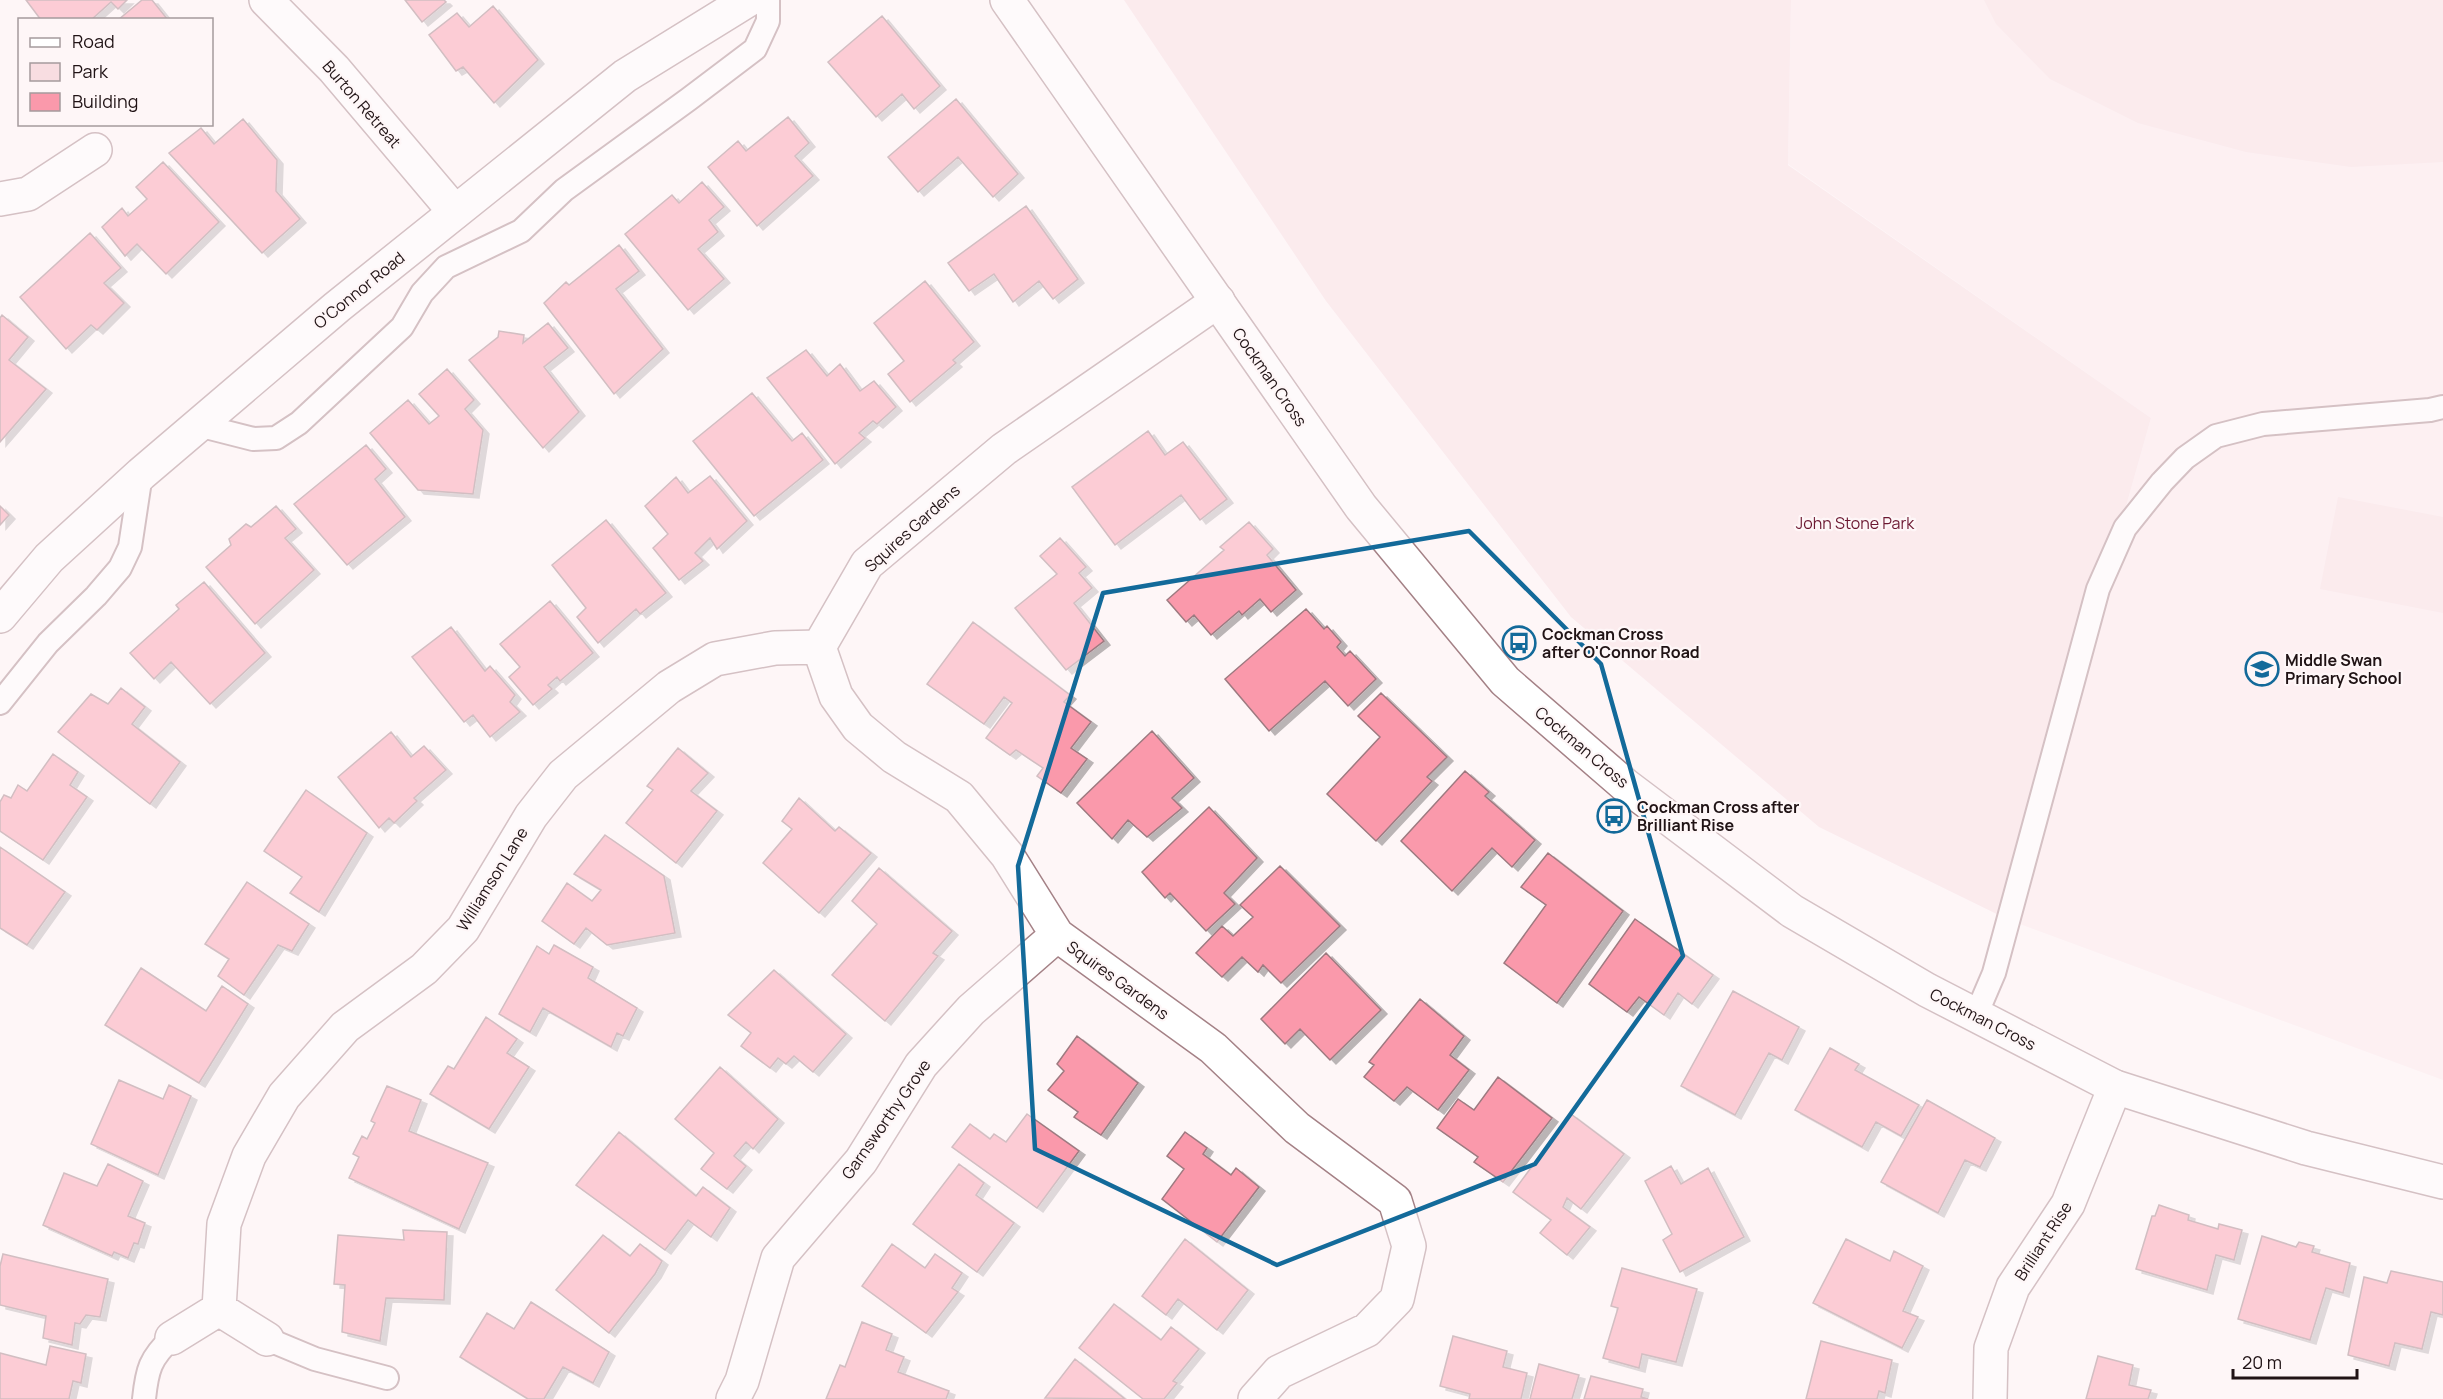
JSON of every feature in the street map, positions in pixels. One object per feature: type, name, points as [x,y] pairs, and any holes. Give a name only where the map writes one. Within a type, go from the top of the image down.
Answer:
[{"type":"street","name":"Burton Retreat","points":[[266,0],[334,69],[455,212]]},
{"type":"street","name":"O'Connor Road","points":[[0,615],[49,558],[141,474],[338,307],[625,76],[747,0]]},
{"type":"street","name":"Cockman Cross","points":[[1007,2],[1361,507],[1505,681],[1625,785],[1792,911],[1927,990],[2115,1087],[2306,1148],[2443,1182]]},
{"type":"street","points":[[0,199],[28,194],[95,150]]},
{"type":"street","name":"Squires Gardens","points":[[1218,301],[1004,448],[867,564],[819,647],[836,696],[858,727],[894,757],[959,797],[1007,855],[1057,935],[1213,1048],[1297,1128],[1395,1201],[1409,1246],[1396,1299],[1367,1330],[1279,1372],[1255,1399]]},
{"type":"street","name":"Williamson Lane","points":[[219,1309],[224,1224],[249,1156],[284,1096],[345,1027],[424,969],[463,929],[531,816],[563,775],[669,687],[715,659],[775,648],[819,647]]},
{"type":"street","name":"Garnsworthy Grove","points":[[733,1399],[742,1381],[778,1258],[861,1161],[921,1065],[971,1010],[1057,935]]},
{"type":"street","name":"Brilliant Rise","points":[[1990,1399],[1991,1348],[2013,1287],[2068,1204],[2115,1087]]},
{"type":"street","points":[[172,1338],[219,1309],[267,1339]]},
{"type":"lane","points":[[198,425],[253,439],[276,438],[299,423],[402,327],[422,293],[446,267],[521,231],[564,190],[755,49],[768,21],[768,0]]},
{"type":"lane","points":[[1976,1015],[1994,973],[2098,589],[2125,528],[2177,466],[2216,436],[2263,424],[2443,407]]},
{"type":"lane","points":[[0,703],[48,643],[96,596],[120,568],[130,547],[141,474]]},
{"type":"lane","points":[[144,1399],[147,1374],[157,1352],[172,1338]]},
{"type":"lane","points":[[267,1339],[315,1359],[387,1378]]},
{"type":"highlighted area","points":[[1469,531],[1601,664],[1683,956],[1535,1164],[1277,1265],[1035,1149],[1018,866],[1103,593]]},
{"type":"shaded area","name":"Middle Swan Primary School","points":[[1791,0],[2443,0],[2443,1080],[2009,920],[2151,418],[1788,164]]},
{"type":"green space","name":"John Stone Park","points":[[1124,0],[1791,0],[1788,165],[2151,418],[2009,920],[1819,827],[1571,617],[1326,301]]},
{"type":"green space","points":[[1984,0],[2443,0],[2443,162],[2351,167],[2246,152],[2138,123],[2050,79],[1996,24]]},
{"type":"green space","points":[[2338,497],[2443,517],[2443,613],[2320,589]]},
{"type":"building","points":[[26,0],[127,0],[118,9],[111,2],[93,18],[40,18]]},
{"type":"building","points":[[142,0],[152,0],[166,18],[120,18]]},
{"type":"building","points":[[405,0],[444,0],[446,2],[422,22]]},
{"type":"building","points":[[493,6],[538,60],[494,103],[463,67],[456,71],[429,35],[457,13],[469,27]]},
{"type":"building","points":[[882,16],[940,86],[914,109],[902,94],[876,117],[828,62]]},
{"type":"building","points":[[956,99],[1018,174],[993,197],[958,157],[918,192],[888,157]]},
{"type":"building","points":[[788,117],[809,143],[795,156],[813,176],[757,226],[708,167],[738,141],[746,151]]},
{"type":"building","points":[[243,119],[277,160],[276,191],[300,219],[262,253],[169,153],[201,128],[214,144]]},
{"type":"building","points":[[163,162],[219,222],[166,274],[137,244],[125,256],[102,227],[122,208],[128,216],[147,199],[136,187]]},
{"type":"building","points":[[702,182],[724,207],[709,220],[718,232],[698,249],[724,279],[688,310],[625,234],[672,195],[679,203]]},
{"type":"building","points":[[1026,206],[1078,279],[1053,299],[1039,281],[1013,302],[994,274],[969,291],[948,263]]},
{"type":"building","points":[[90,233],[121,268],[104,283],[124,303],[97,330],[91,325],[66,349],[20,297]]},
{"type":"building","points":[[619,245],[639,271],[616,289],[663,349],[614,394],[544,303],[566,282],[569,285]]},
{"type":"building","points":[[925,281],[974,342],[953,360],[956,363],[910,402],[888,374],[904,361],[874,323]]},
{"type":"building","points":[[2,315],[28,337],[9,360],[46,389],[0,442],[0,318]]},
{"type":"building","points":[[548,323],[568,348],[544,367],[579,412],[543,448],[469,360],[498,337],[499,331],[524,335],[523,343]]},
{"type":"building","points":[[806,350],[827,376],[840,364],[860,391],[874,381],[896,407],[877,424],[873,421],[859,433],[865,438],[835,464],[767,378]]},
{"type":"building","points":[[447,369],[474,400],[465,409],[483,430],[473,494],[418,490],[370,433],[408,400],[429,424],[439,416],[419,394]]},
{"type":"building","points":[[752,393],[792,441],[802,433],[823,460],[754,516],[693,441]]},
{"type":"building","points":[[1148,431],[1165,455],[1183,442],[1227,499],[1200,520],[1181,495],[1115,545],[1072,487]]},
{"type":"building","points":[[366,445],[386,469],[375,479],[405,517],[347,565],[294,504]]},
{"type":"building","points":[[710,476],[747,521],[717,549],[710,538],[695,553],[703,561],[679,580],[653,548],[668,534],[645,506],[676,477],[688,493]]},
{"type":"building","points":[[0,506],[9,515],[0,525]]},
{"type":"building","points":[[276,506],[296,529],[285,538],[314,570],[255,624],[206,567],[231,545],[229,539],[246,524],[251,527]]},
{"type":"building","points":[[606,520],[666,593],[640,614],[636,609],[598,643],[577,617],[586,608],[552,565]]},
{"type":"building","points":[[1249,522],[1273,549],[1267,555],[1296,590],[1271,612],[1260,599],[1242,615],[1239,611],[1211,635],[1194,615],[1186,622],[1167,600],[1224,550],[1220,547]]},
{"type":"building","points":[[1060,538],[1086,567],[1079,573],[1092,588],[1074,603],[1104,641],[1066,670],[1015,608],[1057,574],[1040,556]]},
{"type":"building","points":[[204,582],[265,653],[210,704],[171,662],[154,679],[130,653],[179,609],[176,605]]},
{"type":"building","points":[[550,601],[593,653],[560,681],[557,677],[548,685],[552,689],[533,705],[509,677],[520,667],[500,644]]},
{"type":"building","points":[[1306,609],[1324,629],[1327,626],[1341,642],[1337,647],[1345,656],[1350,651],[1376,679],[1348,706],[1325,681],[1269,731],[1225,679]]},
{"type":"building","points":[[973,622],[1070,695],[1064,702],[1091,722],[1071,748],[1087,759],[1061,793],[1037,776],[1043,768],[1016,750],[1010,755],[986,738],[1012,703],[1004,697],[984,724],[927,684]]},
{"type":"building","points":[[451,627],[485,671],[490,666],[515,695],[510,702],[520,712],[490,737],[473,715],[464,722],[412,657]]},
{"type":"building","points":[[121,688],[145,707],[132,724],[180,762],[150,804],[58,732],[91,694],[108,704]]},
{"type":"building","points":[[1381,693],[1447,757],[1427,777],[1432,781],[1376,841],[1327,794],[1380,737],[1358,716]]},
{"type":"building","points":[[1152,731],[1194,778],[1172,798],[1182,808],[1147,837],[1128,820],[1112,839],[1077,803]]},
{"type":"building","points":[[391,732],[411,757],[424,746],[446,770],[414,798],[417,801],[394,823],[389,818],[379,828],[338,777]]},
{"type":"building","points":[[678,748],[708,773],[691,791],[717,811],[676,863],[626,823],[653,790],[647,786]]},
{"type":"building","points":[[53,754],[78,772],[70,785],[87,797],[43,860],[0,831],[0,802],[4,795],[11,798],[18,785],[27,791]]},
{"type":"building","points":[[1465,771],[1489,792],[1485,796],[1535,840],[1512,867],[1492,848],[1452,891],[1401,841]]},
{"type":"building","points":[[306,790],[367,833],[319,912],[290,893],[302,877],[264,851]]},
{"type":"building","points":[[799,798],[835,831],[839,827],[871,853],[819,913],[763,863],[792,829],[782,821]]},
{"type":"building","points":[[1209,807],[1257,858],[1224,893],[1235,904],[1206,931],[1170,893],[1165,898],[1142,872]]},
{"type":"building","points":[[605,835],[664,876],[675,933],[607,945],[586,928],[574,944],[542,921],[567,883],[592,901],[601,890],[574,874]]},
{"type":"building","points":[[0,847],[65,892],[27,945],[0,928]]},
{"type":"building","points":[[1548,853],[1623,911],[1557,1003],[1504,963],[1546,905],[1521,887]]},
{"type":"building","points":[[1280,866],[1340,926],[1281,983],[1263,965],[1258,972],[1242,957],[1222,977],[1196,953],[1222,926],[1233,936],[1253,917],[1240,905]]},
{"type":"building","points":[[879,868],[952,931],[933,953],[938,956],[885,1021],[832,975],[877,924],[852,901]]},
{"type":"building","points":[[247,882],[309,924],[292,951],[278,945],[244,995],[218,976],[229,959],[205,944]]},
{"type":"building","points":[[1635,919],[1713,975],[1692,1004],[1678,993],[1664,1015],[1639,997],[1627,1012],[1589,984]]},
{"type":"building","points":[[554,945],[593,967],[588,978],[637,1008],[623,1036],[617,1033],[611,1047],[543,1008],[530,1032],[499,1014],[537,946],[549,954]]},
{"type":"building","points":[[1326,953],[1381,1010],[1330,1060],[1300,1029],[1285,1044],[1261,1019]]},
{"type":"building","points":[[141,968],[206,1011],[222,986],[248,1004],[199,1083],[105,1025]]},
{"type":"building","points":[[774,970],[846,1034],[813,1072],[794,1056],[786,1064],[778,1058],[770,1068],[741,1046],[751,1033],[728,1015]]},
{"type":"building","points":[[1733,991],[1799,1027],[1782,1060],[1769,1053],[1735,1115],[1681,1086]]},
{"type":"building","points":[[1420,999],[1464,1036],[1450,1055],[1469,1070],[1438,1110],[1407,1087],[1394,1101],[1364,1077],[1374,1065],[1369,1062]]},
{"type":"building","points":[[486,1017],[517,1039],[507,1053],[529,1067],[489,1129],[430,1094],[448,1066],[454,1069]]},
{"type":"building","points":[[1077,1036],[1138,1083],[1101,1135],[1074,1117],[1078,1112],[1048,1090],[1064,1071],[1057,1064]]},
{"type":"building","points":[[1830,1048],[1859,1064],[1855,1070],[1919,1105],[1901,1136],[1876,1122],[1862,1147],[1795,1110]]},
{"type":"building","points":[[720,1067],[778,1119],[753,1149],[746,1142],[734,1156],[746,1166],[727,1189],[701,1169],[714,1153],[675,1119]]},
{"type":"building","points":[[1498,1077],[1552,1118],[1503,1182],[1474,1162],[1478,1157],[1437,1128],[1458,1099],[1474,1110]]},
{"type":"building","points":[[119,1080],[163,1099],[169,1085],[191,1096],[158,1175],[91,1144]]},
{"type":"building","points":[[387,1086],[421,1100],[409,1131],[488,1163],[459,1229],[349,1178],[359,1157],[353,1154],[362,1136],[367,1139],[375,1123],[371,1121]]},
{"type":"building","points":[[1927,1100],[1995,1138],[1980,1167],[1965,1160],[1938,1213],[1881,1182]]},
{"type":"building","points":[[1027,1114],[1079,1151],[1037,1208],[952,1147],[970,1124],[990,1139],[994,1134],[1006,1142]]},
{"type":"building","points":[[1571,1114],[1624,1154],[1581,1209],[1567,1198],[1563,1207],[1590,1227],[1567,1255],[1540,1233],[1551,1220],[1513,1192]]},
{"type":"building","points":[[619,1132],[696,1196],[703,1187],[730,1208],[711,1237],[688,1220],[665,1250],[576,1185]]},
{"type":"building","points":[[1185,1132],[1207,1148],[1203,1154],[1231,1175],[1236,1168],[1259,1187],[1217,1242],[1162,1199],[1184,1169],[1167,1156]]},
{"type":"building","points":[[108,1164],[143,1181],[128,1216],[145,1223],[138,1244],[134,1243],[128,1258],[114,1252],[112,1256],[43,1225],[64,1173],[97,1186]]},
{"type":"building","points":[[959,1164],[984,1183],[976,1195],[1014,1223],[977,1272],[913,1224]]},
{"type":"building","points":[[1671,1166],[1681,1184],[1708,1168],[1744,1237],[1680,1272],[1663,1240],[1672,1234],[1645,1181]]},
{"type":"building","points":[[2159,1205],[2189,1215],[2188,1220],[2218,1229],[2219,1224],[2242,1230],[2234,1260],[2216,1255],[2207,1290],[2136,1269],[2152,1216],[2155,1216]]},
{"type":"building","points":[[403,1230],[447,1232],[444,1300],[386,1298],[380,1341],[342,1332],[345,1285],[334,1284],[338,1235],[404,1240]]},
{"type":"building","points":[[603,1235],[630,1256],[640,1244],[662,1261],[655,1274],[609,1333],[556,1290]]},
{"type":"building","points":[[2262,1236],[2296,1247],[2299,1242],[2314,1246],[2312,1252],[2350,1263],[2343,1293],[2326,1288],[2310,1340],[2238,1319]]},
{"type":"building","points":[[1185,1239],[1248,1290],[1217,1330],[1178,1299],[1166,1315],[1142,1296]]},
{"type":"building","points":[[1846,1239],[1890,1261],[1894,1251],[1923,1266],[1903,1311],[1918,1317],[1902,1348],[1813,1303]]},
{"type":"building","points":[[892,1244],[925,1268],[935,1254],[962,1273],[952,1288],[958,1292],[926,1333],[862,1286]]},
{"type":"building","points":[[3,1254],[108,1279],[100,1317],[86,1315],[80,1324],[75,1323],[72,1345],[43,1338],[46,1316],[0,1305],[0,1266]]},
{"type":"building","points":[[1622,1268],[1697,1289],[1676,1362],[1642,1354],[1639,1368],[1603,1358],[1618,1308],[1611,1306]]},
{"type":"building","points":[[2391,1271],[2443,1282],[2443,1315],[2431,1312],[2422,1349],[2395,1343],[2389,1366],[2348,1355],[2364,1277],[2387,1283]]},
{"type":"building","points":[[531,1302],[609,1352],[593,1383],[563,1367],[544,1399],[528,1399],[460,1357],[487,1313],[514,1329]]},
{"type":"building","points":[[1114,1304],[1161,1340],[1171,1327],[1199,1349],[1173,1381],[1177,1383],[1164,1399],[1143,1399],[1079,1348]]},
{"type":"building","points":[[862,1322],[892,1334],[886,1350],[904,1357],[898,1372],[949,1391],[946,1399],[826,1399],[840,1365],[845,1367]]},
{"type":"building","points":[[1453,1336],[1507,1351],[1503,1367],[1527,1373],[1521,1399],[1469,1399],[1470,1394],[1440,1386]]},
{"type":"building","points":[[1821,1341],[1892,1360],[1885,1393],[1879,1391],[1877,1399],[1806,1399]]},
{"type":"building","points":[[50,1346],[86,1354],[81,1383],[73,1381],[69,1399],[0,1399],[0,1353],[46,1365]]},
{"type":"building","points":[[2098,1356],[2133,1365],[2129,1385],[2151,1390],[2148,1399],[2086,1399]]},
{"type":"building","points":[[1075,1359],[1125,1399],[1045,1398]]},
{"type":"building","points":[[1539,1364],[1579,1375],[1572,1399],[1530,1399]]},
{"type":"building","points":[[1591,1376],[1643,1389],[1641,1397],[1648,1399],[1584,1399]]},
{"type":"place","name":"Cockman Cross after O'Connor Road","points":[[1519,643]]},
{"type":"place","name":"Middle Swan Primary School","points":[[2262,669]]},
{"type":"place","name":"Cockman Cross after Brilliant Rise","points":[[1614,816]]}]
